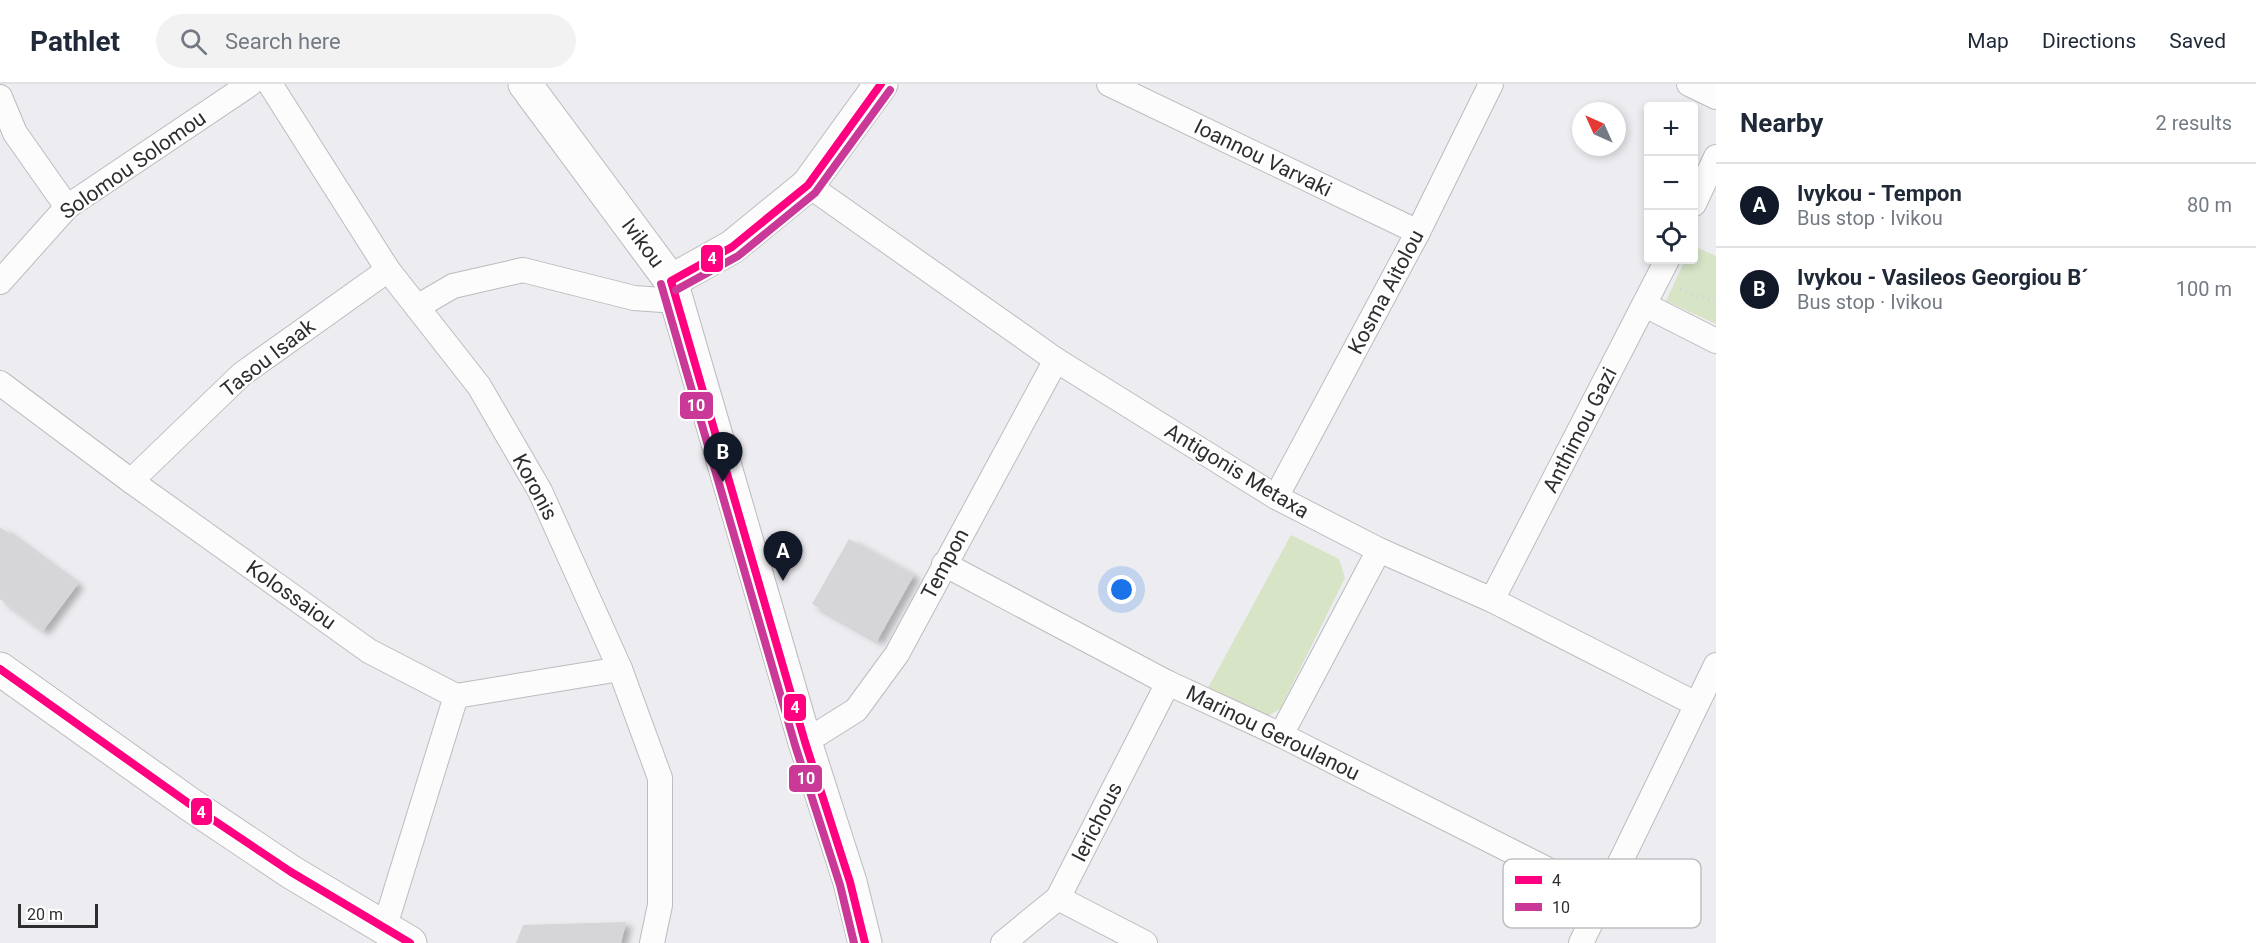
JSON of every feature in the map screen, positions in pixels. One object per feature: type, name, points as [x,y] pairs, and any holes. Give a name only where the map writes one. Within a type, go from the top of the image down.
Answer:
[{"type":"street","name":"Solomou Solomou","points":[[0,282],[67,207],[250,84]]},
{"type":"street","name":"Koronis","points":[[270,84],[388,270],[479,386],[540,491],[620,669],[660,778],[660,905],[652,943]]},
{"type":"street","name":"Ivikou","points":[[525,84],[674,291],[805,742],[850,882],[865,943]]},
{"type":"street","points":[[417,307],[453,286],[523,270],[634,298],[674,291],[808,185],[881,84]]},
{"type":"street","name":"Ioannou Varvaki","points":[[1109,84],[1418,232]]},
{"type":"street","name":"Kosma Aitolou","points":[[1276,497],[1418,232],[1491,84]]},
{"type":"street","points":[[1689,84],[1716,97]]},
{"type":"street","points":[[0,97],[15,133],[67,207]]},
{"type":"street","points":[[1698,195],[1716,157]]},
{"type":"street","name":"Antigonis Metaxa","points":[[808,185],[1056,360],[1276,497],[1379,550],[1492,600],[1696,704]]},
{"type":"street","name":"Tasou Isaak","points":[[131,480],[242,374],[388,270]]},
{"type":"street","name":"Anthimou Gazi","points":[[1492,600],[1662,270]]},
{"type":"street","points":[[1645,305],[1716,341]]},
{"type":"street","name":"Tempon","points":[[805,742],[856,710],[897,654],[1056,360]]},
{"type":"street","name":"Kolossaiou","points":[[0,383],[369,651],[456,696]]},
{"type":"street","points":[[1281,735],[1379,550]]},
{"type":"street","name":"Marinou Geroulanou","points":[[944,564],[1168,683],[1281,735],[1527,859]]},
{"type":"street","points":[[1622,859],[1716,665]]},
{"type":"street","points":[[0,669],[291,872],[397,936],[456,696],[620,669]]},
{"type":"street","name":"Ierichous","points":[[1003,943],[1058,898],[1168,683]]},
{"type":"street","points":[[1058,898],[1145,943]]},
{"type":"street","points":[[1581,943],[1589,928]]},
{"type":"path","points":[[1662,270],[1716,302]]},
{"type":"green space","points":[[1698,248],[1716,256],[1716,324],[1666,301],[1683,264],[1698,264]]},
{"type":"green space","points":[[1291,535],[1339,559],[1345,578],[1280,709],[1266,717],[1208,688]]},
{"type":"building","points":[[0,527],[78,584],[43,631],[0,599]]},
{"type":"building","points":[[849,539],[914,575],[877,641],[812,604]]},
{"type":"building","points":[[626,922],[621,943],[516,943],[523,925]]},
{"type":"transit line","name":"4","points":[[865,943],[850,882],[805,742],[671,281],[732,247],[808,185],[881,84]]},
{"type":"transit line","name":"10","points":[[676,290],[738,256],[815,193],[890,90]]},
{"type":"transit line","name":"10","points":[[661,284],[795,745],[840,885],[854,943]]},
{"type":"transit line","name":"4","points":[[0,669],[191,805],[291,872],[410,943]]},
{"type":"place","name":"Ivykou - Vasileos Georgiou B´","points":[[723,482]]},
{"type":"place","name":"Ivykou - Tempon","points":[[783,581]]}]
